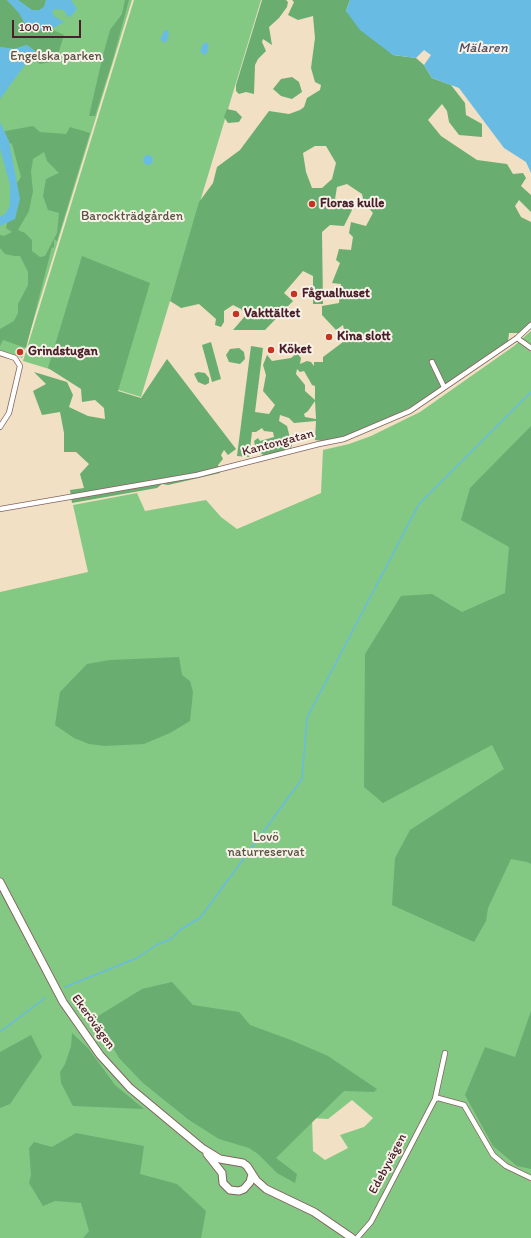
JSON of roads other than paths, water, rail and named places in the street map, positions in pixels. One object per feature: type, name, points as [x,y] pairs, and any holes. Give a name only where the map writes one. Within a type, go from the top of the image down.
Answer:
[{"type":"main road","name":"Ekerövägen","points":[[0,882],[54,987],[96,1049],[130,1088],[202,1148]]},
{"type":"main road","points":[[202,1148],[220,1159],[244,1163],[266,1189],[314,1212],[352,1238]]},
{"type":"main road","points":[[202,1148],[222,1172],[223,1183],[227,1188],[235,1191],[244,1189],[266,1189]]},
{"type":"main road","points":[[222,1172],[232,1162]]},
{"type":"main road","points":[[244,1189],[250,1182],[252,1174]]},
{"type":"street","name":"Kantongatan","points":[[0,509],[197,475],[344,439],[410,411],[517,338],[531,325]]},
{"type":"street","points":[[517,338],[531,348]]},
{"type":"street","points":[[0,353],[15,358],[20,366],[8,413],[0,427]]},
{"type":"street","points":[[432,362],[444,387]]},
{"type":"street","name":"Edebyvägen","points":[[358,1238],[371,1222],[435,1099],[445,1053]]},
{"type":"street","points":[[435,1099],[438,1098],[464,1105],[493,1155],[506,1166],[531,1178]]},
{"type":"water","points":[[7,0],[18,0],[32,10],[39,10],[44,7],[46,0],[71,0],[77,9],[70,17],[68,17],[64,10],[55,9],[52,11],[54,16],[64,22],[46,32],[37,29],[28,29],[19,13]]},
{"type":"water","name":"Mälaren","points":[[350,0],[531,0],[531,173],[526,162],[504,148],[459,88],[432,78],[424,65],[431,55],[424,50],[416,58],[393,55],[360,30],[346,11]]},
{"type":"water","points":[[165,30],[168,31],[169,34],[167,41],[164,43],[160,39]]},
{"type":"water","points":[[206,42],[209,46],[207,53],[204,55],[200,51],[203,44]]},
{"type":"water","points":[[27,45],[35,51],[0,99],[0,47],[14,49]]},
{"type":"water","points":[[0,122],[9,141],[20,199],[15,219],[0,226],[0,217],[6,213],[10,205],[10,185],[0,148]]},
{"type":"water","points":[[146,155],[150,155],[152,156],[152,164],[146,165],[143,162],[143,158]]},
{"type":"waterway","points":[[65,987],[137,958],[156,945],[171,939],[181,929],[200,918],[302,779],[307,718],[419,504],[531,392]]},
{"type":"waterway","points":[[0,1032],[45,998]]},
{"type":"place","name":"Floras kulle","points":[[312,204]]},
{"type":"place","name":"Fågualhuset","points":[[294,294]]},
{"type":"place","name":"Vakttältet","points":[[236,314]]},
{"type":"place","name":"Kina slott","points":[[329,337]]},
{"type":"place","name":"Köket","points":[[271,350]]},
{"type":"place","name":"Grindstugan","points":[[20,352]]},
{"type":"park label","name":"Engelska parken","points":[[56,57]]},
{"type":"park label","name":"Barockträdgården","points":[[132,217]]},
{"type":"park label","name":"Lovö naturreservat","points":[[266,846]]}]
